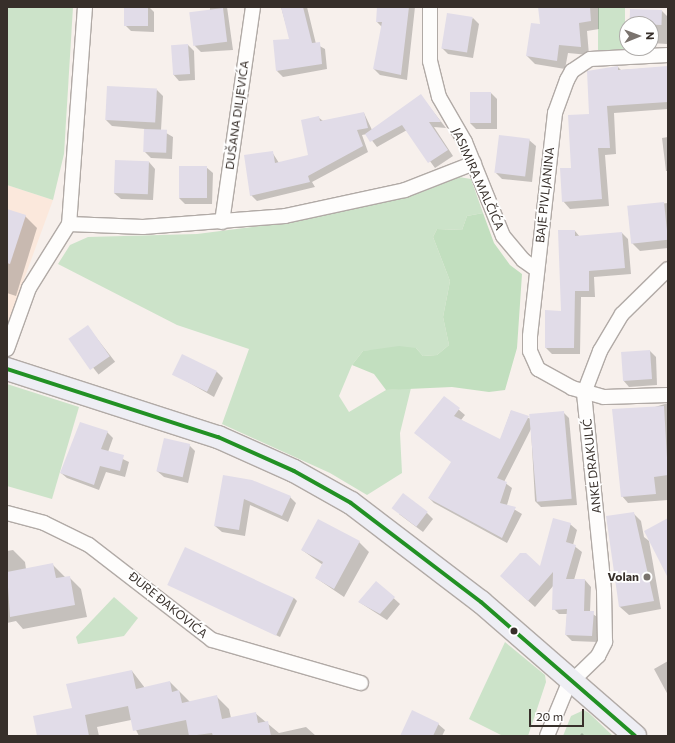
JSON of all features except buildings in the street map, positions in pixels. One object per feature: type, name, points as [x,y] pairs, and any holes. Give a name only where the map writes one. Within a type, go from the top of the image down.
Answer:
[{"type":"main road","points":[[7,369],[177,422],[294,471],[375,521],[572,678],[635,736]]},
{"type":"street","points":[[7,349],[29,288],[69,224],[85,7]]},
{"type":"street","name":"DUŠANA DILJEVIĆA","points":[[222,222],[253,7]]},
{"type":"street","name":"JASIMIRA MALČIĆA","points":[[430,7],[430,61],[437,90],[474,163],[503,236],[523,260],[536,269]]},
{"type":"street","name":"BAJE PIVLJANINA","points":[[584,393],[545,373],[533,359],[530,336],[536,269],[555,113],[567,80],[572,71],[590,59],[668,55]]},
{"type":"street","points":[[69,224],[142,227],[285,216],[385,195],[474,163]]},
{"type":"street","name":"ANKE DRAKULIĆ","points":[[572,678],[598,656],[606,634],[584,393],[600,352],[622,314],[668,269]]},
{"type":"street","points":[[584,393],[623,397],[668,395]]},
{"type":"street","name":"ĐURE ĐAKOVIĆA","points":[[7,513],[44,523],[89,545],[212,640],[361,683]]},
{"type":"street","points":[[547,736],[572,678]]},
{"type":"shaded area","points":[[7,185],[53,200],[7,326]]},
{"type":"green space","points":[[7,7],[73,7],[64,154],[53,200],[7,185]]},
{"type":"green space","points":[[598,7],[625,7],[625,16],[619,16],[619,50],[598,50]]},
{"type":"green space","points":[[459,177],[471,179],[483,213],[467,216],[462,230],[437,229],[433,237],[450,281],[443,317],[449,345],[437,355],[423,356],[416,348],[363,351],[352,365],[339,396],[349,412],[386,390],[411,388],[400,433],[402,473],[367,495],[330,473],[222,424],[249,349],[177,325],[58,264],[70,245],[88,237],[197,234],[275,224],[422,192]]},
{"type":"green space","points":[[483,213],[494,243],[510,265],[522,274],[517,348],[505,390],[489,392],[452,387],[386,390],[374,374],[352,365],[363,351],[399,346],[416,348],[423,356],[437,355],[449,345],[443,317],[450,281],[433,237],[437,229],[462,230],[467,216]]},
{"type":"green space","points":[[7,384],[79,407],[52,499],[7,486]]},
{"type":"green space","points":[[114,597],[138,618],[124,636],[78,644],[76,637]]},
{"type":"green space","points":[[505,642],[545,675],[546,682],[528,736],[503,736],[469,719]]},
{"type":"green space","points":[[584,710],[613,736],[563,736],[571,716]]},
{"type":"transit line","points":[[7,369],[218,437],[294,471],[351,503],[481,602],[635,736]]},
{"type":"place","name":"Volan","points":[[647,577]]}]
